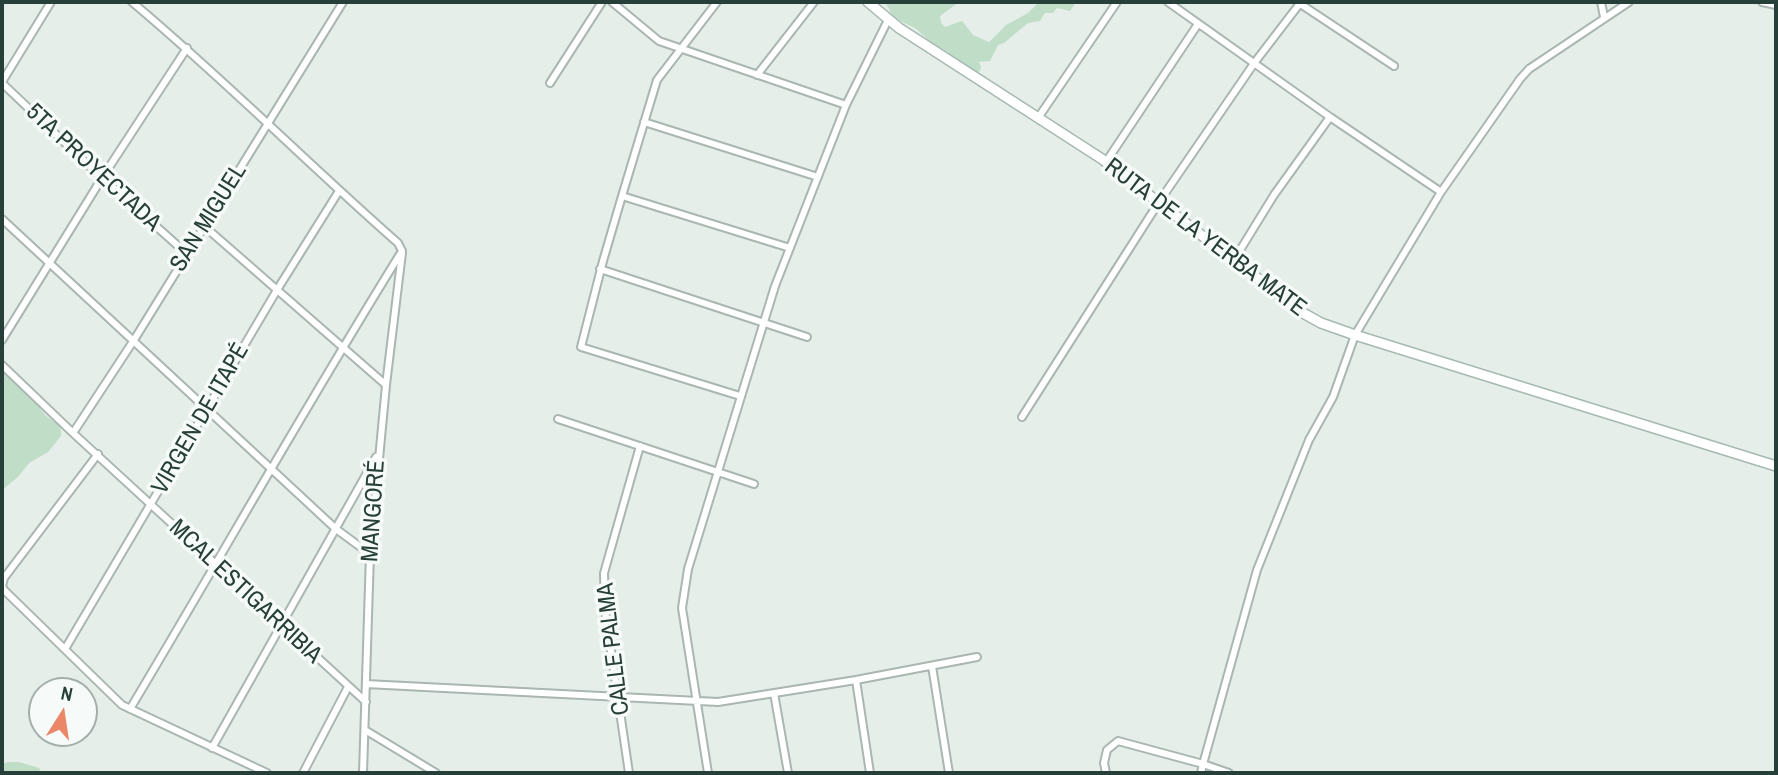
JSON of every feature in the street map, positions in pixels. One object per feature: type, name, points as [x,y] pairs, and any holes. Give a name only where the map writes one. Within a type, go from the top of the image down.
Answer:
[{"type":"main road","name":"RUTA DE LA YERBA MATE","points":[[868,2],[888,20],[1105,162],[1303,313],[1321,323],[1776,466]]},
{"type":"street","points":[[2,83],[51,2]]},
{"type":"street","points":[[130,709],[273,470],[342,347],[402,251],[398,243],[187,48],[132,2]]},
{"type":"street","name":"SAN MIGUEL","points":[[73,433],[134,340],[343,2]]},
{"type":"street","points":[[550,83],[603,2]]},
{"type":"street","points":[[612,2],[659,41],[846,105]]},
{"type":"street","points":[[718,2],[657,80],[600,269],[581,347],[740,396]]},
{"type":"street","points":[[757,75],[814,2]]},
{"type":"street","points":[[1038,118],[1117,2]]},
{"type":"street","points":[[1168,2],[1441,192]]},
{"type":"street","points":[[1022,417],[1159,202],[1299,2],[1394,66]]},
{"type":"street","points":[[1601,2],[1604,17]]},
{"type":"street","points":[[1201,773],[1257,570],[1309,440],[1333,397],[1355,335],[1441,192],[1520,79],[1529,69],[1629,2]]},
{"type":"street","points":[[1762,2],[1776,5]]},
{"type":"street","points":[[708,773],[682,608],[684,587],[740,396],[790,248],[846,105],[888,20]]},
{"type":"street","points":[[1105,162],[1198,24]]},
{"type":"street","points":[[2,340],[102,178],[187,48]]},
{"type":"street","name":"5TA PROYECTADA","points":[[2,83],[186,253]]},
{"type":"street","points":[[1234,260],[1274,195],[1330,117]]},
{"type":"street","points":[[645,122],[818,177]]},
{"type":"street","name":"VIRGEN DE ITAPÉ","points":[[65,649],[277,290],[339,191]]},
{"type":"street","points":[[622,196],[790,248]]},
{"type":"street","points":[[2,219],[336,529],[370,554]]},
{"type":"street","points":[[204,226],[386,385]]},
{"type":"street","name":"MANGORÉ","points":[[363,773],[370,554],[402,251]]},
{"type":"street","points":[[600,269],[807,338]]},
{"type":"street","name":"MCAL ESTIGARRIBIA","points":[[2,365],[216,566],[366,702]]},
{"type":"street","points":[[558,419],[754,484]]},
{"type":"street","name":"CALLE PALMA","points":[[629,773],[605,610],[604,573],[640,446]]},
{"type":"street","points":[[98,454],[2,582],[4,590],[122,705],[267,773]]},
{"type":"street","points":[[212,748],[379,454]]},
{"type":"street","points":[[366,684],[718,702],[977,657]]},
{"type":"street","points":[[932,666],[949,773]]},
{"type":"street","points":[[856,680],[870,773]]},
{"type":"street","points":[[303,773],[348,687]]},
{"type":"street","points":[[774,693],[788,773]]},
{"type":"street","points":[[365,730],[436,773]]},
{"type":"street","points":[[1106,773],[1104,763],[1107,750],[1118,741],[1229,773]]},
{"type":"green space","points":[[885,2],[959,2],[940,16],[941,23],[945,27],[962,21],[973,35],[989,42],[1006,25],[1028,13],[1039,2],[1076,2],[1070,11],[1057,8],[1053,13],[1045,13],[1040,21],[1028,23],[998,45],[990,61],[979,62],[979,72],[969,74],[963,64],[954,60],[948,52],[934,45],[915,28],[894,18]]},
{"type":"green space","points":[[2,371],[16,379],[46,416],[60,426],[61,436],[48,452],[29,463],[18,477],[2,490]]},
{"type":"green space","points":[[8,762],[39,768],[42,773],[2,773],[2,764]]}]
